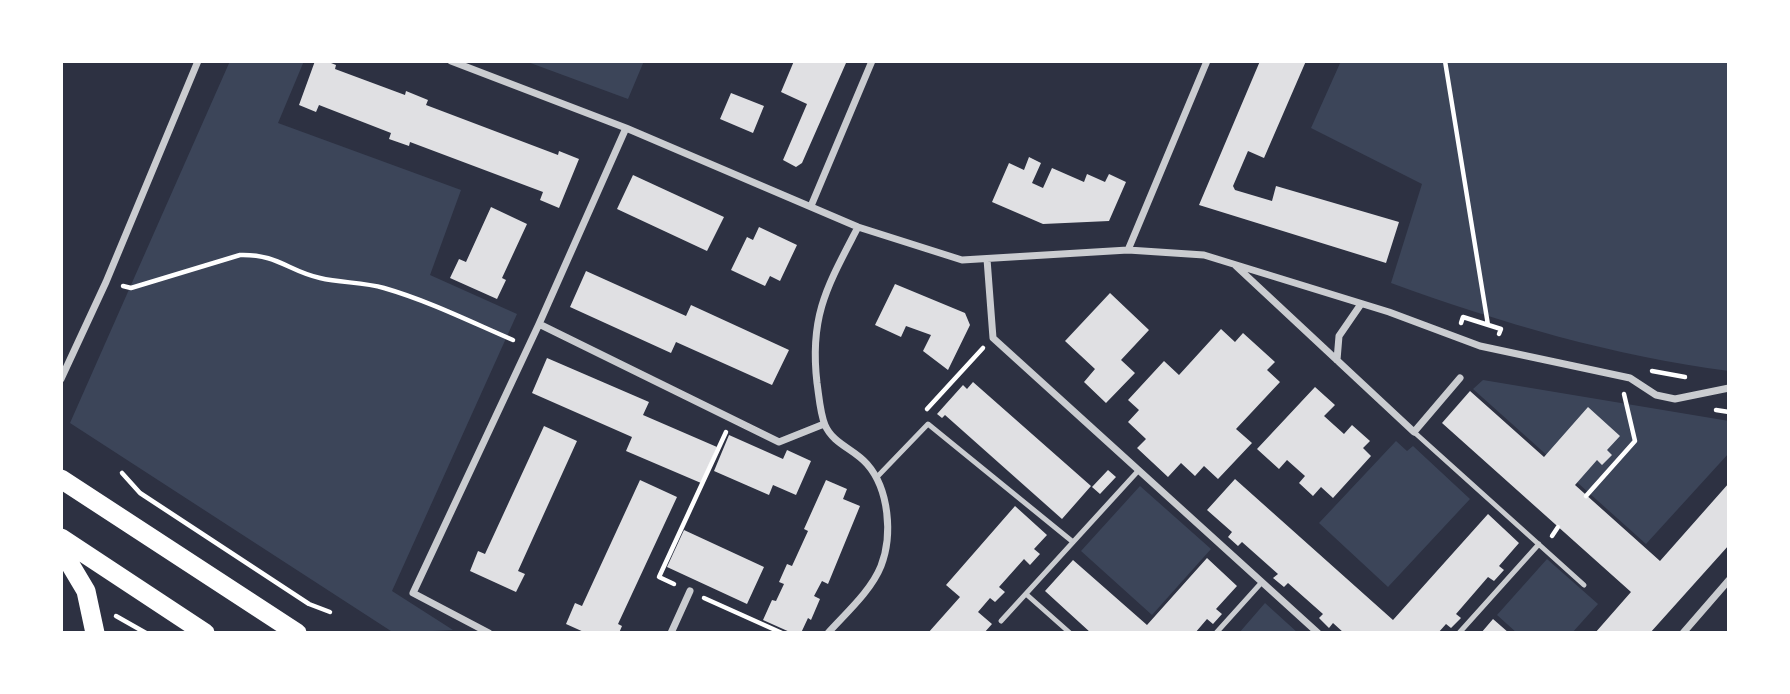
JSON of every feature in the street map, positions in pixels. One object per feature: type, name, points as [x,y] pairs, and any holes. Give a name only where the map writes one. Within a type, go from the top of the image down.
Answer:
[{"type":"highway","points":[[61,479],[297,633]]},
{"type":"highway","points":[[61,538],[205,633]]},
{"type":"highway","points":[[61,549],[86,592],[95,633]]},
{"type":"street","points":[[61,379],[106,282],[198,61]]},
{"type":"street","points":[[451,61],[626,128],[858,227],[962,260],[1128,250],[1204,254],[1495,350],[1630,378],[1656,395],[1675,399],[1729,388]]},
{"type":"street","points":[[811,206],[872,61]]},
{"type":"street","points":[[1128,250],[1207,61]]},
{"type":"street","points":[[489,633],[413,593],[539,324],[626,128]]},
{"type":"street","points":[[828,633],[864,592],[881,565],[886,503],[877,477],[865,462],[834,440],[824,424],[813,347],[825,291],[858,227]]},
{"type":"street","points":[[987,258],[993,338],[1318,633]]},
{"type":"street","points":[[1233,263],[1414,432],[1460,378]]},
{"type":"street","points":[[1337,360],[1339,336],[1361,304]]},
{"type":"street","points":[[539,324],[779,442],[824,424]]},
{"type":"street","points":[[1683,633],[1729,580]]},
{"type":"street","points":[[671,633],[690,591]]},
{"type":"lane","points":[[877,477],[928,424],[1073,542]]},
{"type":"lane","points":[[1414,432],[1584,585]]},
{"type":"lane","points":[[1001,621],[1138,471]]},
{"type":"lane","points":[[1459,633],[1539,544]]},
{"type":"lane","points":[[1216,633],[1262,582]]},
{"type":"lane","points":[[1026,594],[1070,633]]},
{"type":"path","points":[[1445,61],[1488,325]]},
{"type":"path","points":[[106,282],[131,288],[228,258],[258,254],[273,257],[318,278],[381,287],[421,300],[527,346]]},
{"type":"path","points":[[928,424],[925,411],[993,338]]},
{"type":"path","points":[[1630,378],[1645,369],[1692,379],[1701,394]]},
{"type":"path","points":[[1586,496],[1635,441],[1619,376]]},
{"type":"path","points":[[732,418],[659,577],[782,633]]},
{"type":"path","points":[[122,473],[140,493],[309,604],[330,612]]},
{"type":"path","points":[[108,611],[146,633]]},
{"type":"shaded area","points":[[230,61],[304,61],[278,123],[461,190],[430,275],[517,314],[392,591],[453,630],[394,633],[70,423]]},
{"type":"shaded area","points":[[525,61],[644,61],[628,99]]},
{"type":"shaded area","points":[[1341,61],[1729,61],[1729,371],[1600,347],[1474,312],[1391,283],[1422,184],[1311,128]]},
{"type":"shaded area","points":[[1483,380],[1729,421],[1729,453],[1646,544],[1473,389]]},
{"type":"shaded area","points":[[1396,441],[1407,451],[1413,446],[1470,499],[1388,587],[1319,523]]},
{"type":"shaded area","points":[[1140,486],[1211,549],[1152,615],[1081,551]]},
{"type":"shaded area","points":[[1547,559],[1598,604],[1572,633],[1517,633],[1497,615]]},
{"type":"shaded area","points":[[1265,603],[1298,633],[1239,633]]},
{"type":"building","points":[[315,61],[326,61],[336,65],[335,69],[405,95],[406,91],[428,100],[426,105],[558,155],[559,151],[579,159],[559,208],[540,200],[543,192],[410,142],[409,146],[389,139],[391,133],[319,105],[316,112],[299,105]]},
{"type":"building","points":[[794,61],[846,63],[802,163],[796,167],[783,160],[807,104],[781,92]]},
{"type":"building","points":[[1260,61],[1306,61],[1264,158],[1248,151],[1233,186],[1235,190],[1272,201],[1276,186],[1399,222],[1386,263],[1199,205]]},
{"type":"building","points":[[731,93],[764,106],[753,133],[720,119]]},
{"type":"building","points":[[1029,157],[1041,163],[1032,183],[1043,188],[1052,168],[1084,182],[1087,174],[1105,182],[1109,174],[1126,182],[1109,221],[1043,224],[992,202],[1009,163],[1024,170]]},
{"type":"building","points":[[633,175],[724,217],[707,251],[617,209]]},
{"type":"building","points":[[491,207],[527,224],[502,278],[506,280],[497,299],[450,278],[459,259],[466,262]]},
{"type":"building","points":[[759,227],[797,245],[780,281],[770,276],[765,286],[731,270],[747,237],[753,240]]},
{"type":"building","points":[[586,271],[686,316],[691,305],[789,350],[772,385],[676,342],[671,353],[570,307]]},
{"type":"building","points":[[895,284],[965,313],[970,325],[948,370],[923,351],[931,335],[906,326],[901,337],[875,325]]},
{"type":"building","points":[[1110,293],[1149,330],[1121,360],[1135,373],[1106,403],[1084,382],[1095,369],[1065,341]]},
{"type":"building","points":[[1221,329],[1235,342],[1243,333],[1275,362],[1267,370],[1280,382],[1236,429],[1252,443],[1218,479],[1204,466],[1195,476],[1181,463],[1168,477],[1137,448],[1146,439],[1128,422],[1139,410],[1128,400],[1164,361],[1179,375]]},
{"type":"building","points":[[547,358],[649,402],[643,415],[717,447],[701,483],[626,451],[632,437],[532,393]]},
{"type":"building","points":[[973,382],[1091,486],[1062,519],[945,415],[942,418],[937,414],[963,385],[967,389]]},
{"type":"building","points":[[1315,387],[1335,405],[1324,416],[1344,434],[1352,425],[1370,441],[1363,448],[1371,456],[1333,498],[1321,487],[1313,496],[1299,483],[1305,476],[1287,460],[1279,469],[1257,449]]},
{"type":"building","points":[[1470,391],[1544,457],[1588,407],[1620,436],[1607,450],[1612,455],[1602,465],[1597,460],[1575,485],[1660,561],[1729,483],[1729,545],[1650,633],[1595,633],[1631,592],[1442,423]]},
{"type":"building","points":[[544,426],[577,441],[518,571],[525,574],[516,592],[470,571],[478,551],[485,554]]},
{"type":"building","points":[[729,435],[783,459],[787,450],[811,461],[796,495],[773,485],[769,495],[714,471]]},
{"type":"building","points":[[1108,470],[1116,477],[1100,494],[1092,487]]},
{"type":"building","points":[[1235,479],[1393,620],[1488,514],[1519,543],[1499,566],[1504,570],[1494,581],[1488,577],[1456,614],[1461,618],[1451,628],[1446,624],[1438,633],[1344,633],[1333,623],[1329,628],[1319,618],[1323,614],[1288,583],[1284,587],[1273,578],[1278,574],[1242,542],[1238,546],[1228,537],[1232,532],[1207,510]]},
{"type":"building","points":[[640,480],[677,497],[618,624],[622,626],[619,633],[586,633],[566,624],[575,603],[582,606]]},
{"type":"building","points":[[826,480],[847,489],[843,499],[860,506],[828,584],[822,581],[814,596],[820,599],[811,620],[808,618],[801,633],[792,633],[763,620],[772,600],[776,601],[784,584],[779,582],[787,564],[792,566],[808,531],[804,529]]},
{"type":"building","points":[[1015,506],[1047,535],[1034,549],[1040,554],[1030,565],[1024,559],[999,587],[1005,592],[995,602],[990,598],[978,612],[992,624],[984,633],[928,633],[960,597],[946,585]]},
{"type":"building","points":[[684,530],[764,567],[747,604],[667,567]]},
{"type":"building","points":[[1207,558],[1237,586],[1216,609],[1222,614],[1213,624],[1207,619],[1195,633],[1091,633],[1045,591],[1073,560],[1147,625]]},
{"type":"building","points":[[1493,619],[1509,633],[1481,633]]}]
